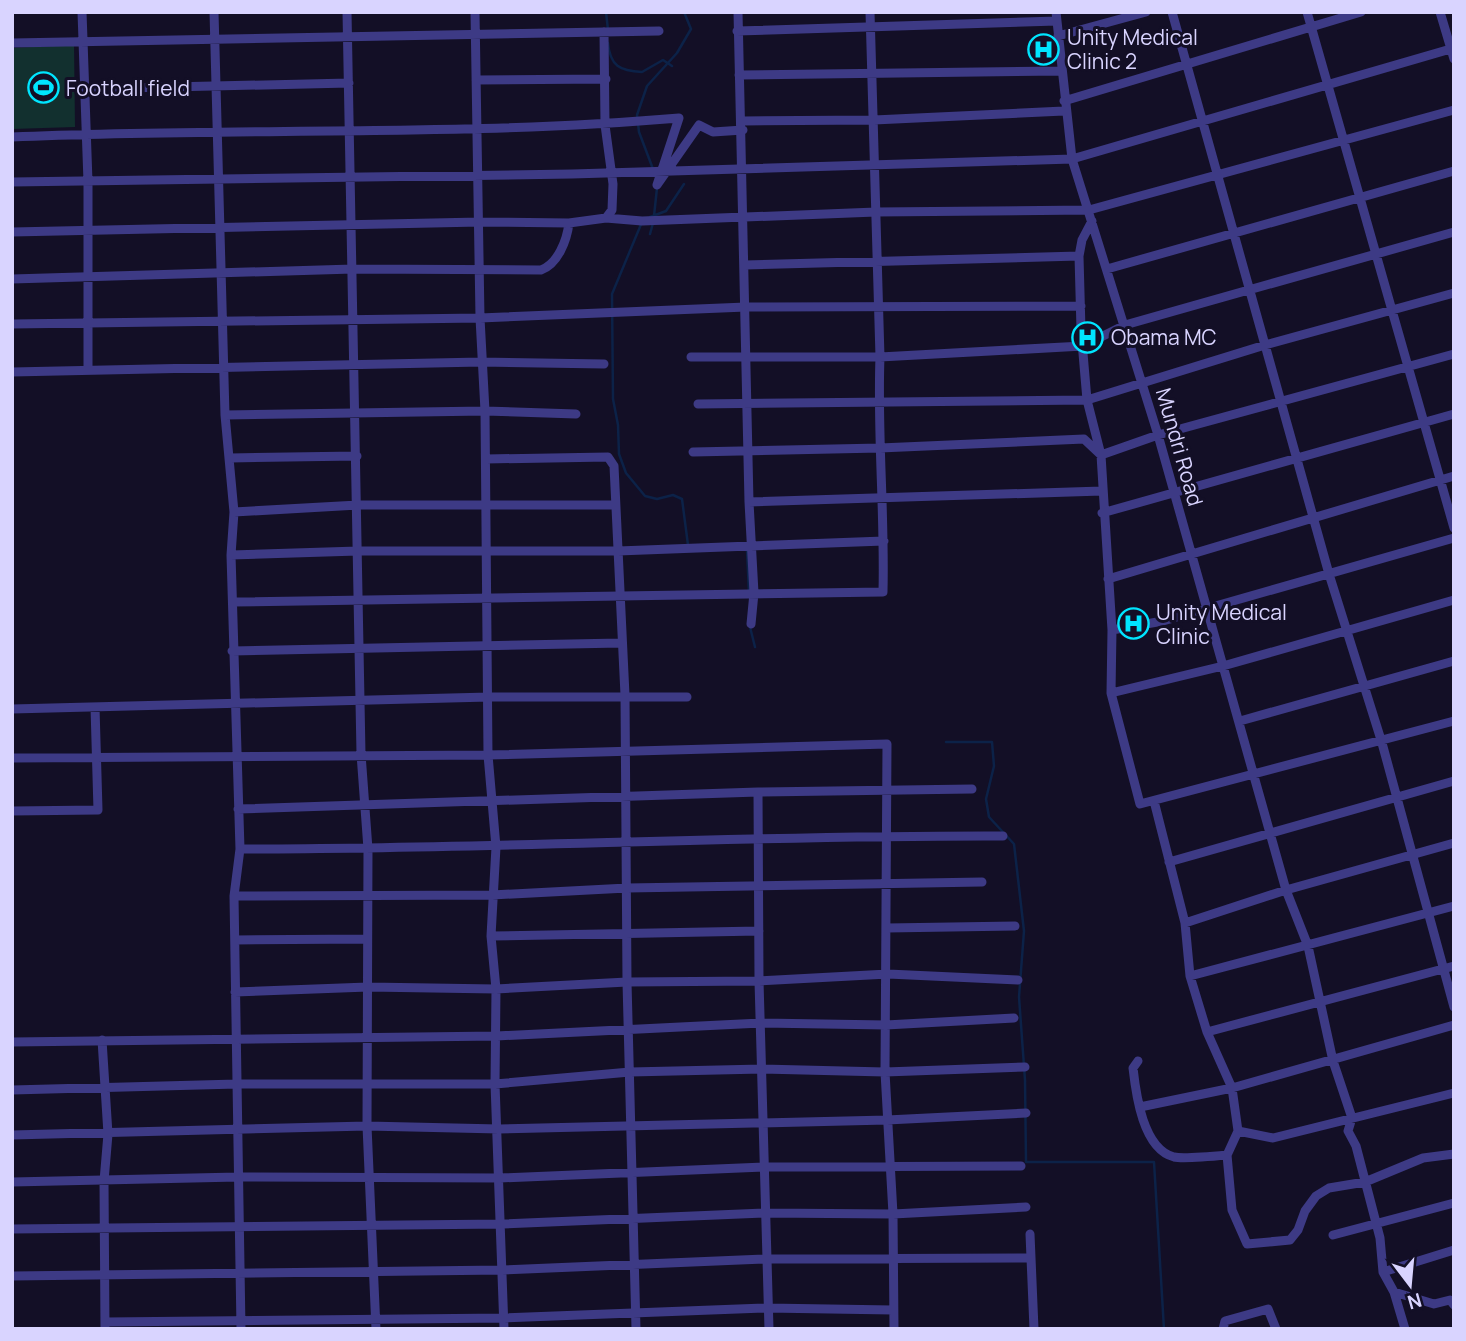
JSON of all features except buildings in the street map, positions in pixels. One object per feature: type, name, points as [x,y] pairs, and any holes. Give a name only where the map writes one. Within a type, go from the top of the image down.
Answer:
[{"type":"street","points":[[82,12],[84,134],[88,182],[88,370]]},
{"type":"street","points":[[214,12],[225,415],[234,512],[231,555],[232,651],[240,849],[234,895],[234,940],[241,1324]]},
{"type":"street","points":[[347,12],[361,754],[368,849],[367,1126],[376,1324]]},
{"type":"street","points":[[475,12],[481,362],[486,459],[488,755],[496,847],[491,936],[496,989],[495,1084],[503,1224],[504,1329]]},
{"type":"street","points":[[738,12],[744,168],[750,545],[754,593],[751,624]]},
{"type":"street","points":[[233,602],[883,592],[884,497],[878,400],[880,357],[870,12]]},
{"type":"street","points":[[1058,36],[1146,12]]},
{"type":"street","points":[[1172,12],[1329,574],[1382,743],[1427,913],[1449,967],[1454,1007]]},
{"type":"street","points":[[1307,12],[1454,528]]},
{"type":"street","points":[[12,137],[477,129],[605,125],[679,118],[657,185],[699,125],[713,132],[743,126],[874,120],[1064,106],[1188,64],[1361,12]]},
{"type":"street","points":[[12,182],[874,167],[1072,159],[1328,84],[1453,52],[1440,12]]},
{"type":"street","points":[[737,31],[1056,17]]},
{"type":"street","name":"Mundri Road","points":[[1056,17],[1072,159],[1175,492],[1286,890],[1308,946],[1334,1061],[1352,1118],[1348,1131],[1356,1146],[1376,1224],[1383,1272]]},
{"type":"street","points":[[12,43],[659,31]]},
{"type":"street","points":[[604,32],[605,125],[612,172],[613,203],[606,218]]},
{"type":"street","points":[[739,75],[1061,71]]},
{"type":"street","points":[[476,80],[606,79]]},
{"type":"street","points":[[83,89],[349,83]]},
{"type":"street","points":[[12,232],[349,224],[569,223],[606,218],[642,221],[876,212],[1089,210],[1454,110]]},
{"type":"street","points":[[1107,269],[1454,171]]},
{"type":"street","points":[[1092,221],[1082,240],[1079,256],[1081,306],[1087,400],[1101,455],[1102,513],[1112,631],[1111,693],[1140,804],[1382,743],[1454,721]]},
{"type":"street","points":[[12,279],[353,269],[548,268],[568,236],[569,223]]},
{"type":"street","points":[[691,357],[880,357],[1083,346],[1125,325],[1454,232]]},
{"type":"street","points":[[745,265],[1079,256]]},
{"type":"street","points":[[698,404],[878,400],[1087,400],[1265,345],[1454,293]]},
{"type":"street","points":[[12,324],[354,317],[480,318],[746,307],[1081,306]]},
{"type":"street","points":[[1101,455],[1158,435],[1280,400],[1454,354]]},
{"type":"street","points":[[12,372],[481,362],[604,364]]},
{"type":"street","points":[[225,415],[485,411],[576,414]]},
{"type":"street","points":[[1102,513],[1454,414]]},
{"type":"street","points":[[693,452],[880,449],[1084,439],[1101,455]]},
{"type":"street","points":[[230,458],[357,456]]},
{"type":"street","points":[[486,459],[608,457],[614,466],[620,643],[625,695],[629,1124],[636,1266],[636,1329]]},
{"type":"street","points":[[1108,579],[1454,476]]},
{"type":"street","points":[[749,502],[1102,491]]},
{"type":"street","points":[[234,512],[358,505],[616,505]]},
{"type":"street","points":[[1112,631],[1163,621],[1454,538]]},
{"type":"street","points":[[231,555],[358,551],[618,551],[884,541]]},
{"type":"street","points":[[1111,693],[1223,666],[1454,600]]},
{"type":"street","points":[[232,651],[620,643]]},
{"type":"street","points":[[1240,721],[1454,661]]},
{"type":"street","points":[[12,709],[489,697],[687,697]]},
{"type":"street","points":[[12,811],[99,810],[95,707]]},
{"type":"street","points":[[12,758],[96,755],[236,758],[361,754],[488,755],[887,744],[888,974],[885,1072],[894,1329]]},
{"type":"street","points":[[1169,862],[1454,781]]},
{"type":"street","points":[[238,809],[758,792],[972,789]]},
{"type":"street","points":[[758,792],[759,981],[768,1329]]},
{"type":"street","points":[[1154,801],[1185,923],[1190,976],[1207,1032],[1232,1088],[1238,1131],[1227,1155],[1232,1210],[1247,1244],[1290,1240],[1298,1230],[1305,1211],[1316,1196],[1328,1188],[1365,1182],[1423,1158],[1454,1154]]},
{"type":"street","points":[[240,849],[496,847],[888,835],[1003,836]]},
{"type":"street","points":[[1185,923],[1286,890],[1413,857],[1454,843]]},
{"type":"street","points":[[234,895],[492,895],[626,888],[982,883]]},
{"type":"street","points":[[1190,976],[1454,906]]},
{"type":"street","points":[[887,928],[1015,926]]},
{"type":"street","points":[[491,936],[759,932]]},
{"type":"street","points":[[234,940],[367,939]]},
{"type":"street","points":[[1207,1032],[1449,967]]},
{"type":"street","points":[[235,992],[368,987],[496,989],[888,974],[1018,980]]},
{"type":"street","points":[[12,1042],[497,1036],[761,1023],[886,1024],[1014,1018]]},
{"type":"street","points":[[1140,1107],[1232,1088],[1454,1025]]},
{"type":"street","points":[[102,1041],[108,1134],[104,1181],[105,1325],[376,1324],[767,1308],[893,1310]]},
{"type":"street","points":[[1138,1061],[1133,1068],[1140,1107],[1145,1124],[1160,1151],[1176,1158],[1227,1155]]},
{"type":"street","points":[[12,1090],[237,1084],[495,1084],[630,1072],[762,1069],[885,1072],[1025,1067]]},
{"type":"street","points":[[1238,1131],[1273,1138],[1454,1093]]},
{"type":"street","points":[[12,1135],[367,1126],[499,1129],[887,1120],[1026,1113]]},
{"type":"street","points":[[12,1182],[238,1177],[500,1178],[764,1167],[1021,1166]]},
{"type":"street","points":[[1333,1235],[1454,1203]]},
{"type":"street","points":[[12,1229],[503,1224],[765,1213],[892,1214],[1026,1207]]},
{"type":"street","points":[[1030,1234],[1034,1329]]},
{"type":"street","points":[[1405,1329],[1394,1292],[1383,1272],[1454,1250]]},
{"type":"street","points":[[12,1276],[502,1270],[766,1259],[1028,1258]]},
{"type":"street","points":[[1394,1292],[1434,1304],[1450,1300],[1453,1305]]},
{"type":"street","points":[[1223,1329],[1225,1321],[1235,1316],[1268,1309],[1276,1329]]},
{"type":"green space","name":"Football field","points":[[74,45],[75,127],[12,129],[12,48]]},
{"type":"waterway","points":[[606,12],[608,30]]},
{"type":"waterway","points":[[653,169],[639,132],[637,115],[647,86],[677,53],[691,29],[684,12]]},
{"type":"waterway","points":[[608,43],[611,57],[622,68],[642,72],[663,60],[672,66]]},
{"type":"waterway","points":[[650,217],[666,211],[684,184]]},
{"type":"waterway","points":[[654,216],[657,188]]},
{"type":"waterway","points":[[642,222],[612,294],[613,399],[618,425],[619,454],[626,473],[645,496],[657,499],[673,495],[682,499],[688,545]]},
{"type":"waterway","points":[[650,234],[653,223]]},
{"type":"waterway","points":[[747,550],[749,593]]},
{"type":"waterway","points":[[750,627],[755,647]]},
{"type":"waterway","points":[[946,742],[992,742],[994,766],[986,799],[989,817],[1014,844],[1024,931],[1019,997],[1025,1080],[1026,1162],[1154,1162],[1164,1329]]},
{"type":"place","name":"Unity Medical Clinic 2","points":[[1044,49]]},
{"type":"place","name":"Football field","points":[[43,88]]},
{"type":"place","name":"Obama MC","points":[[1088,337]]},
{"type":"place","name":"Unity Medical Clinic","points":[[1133,624]]}]
